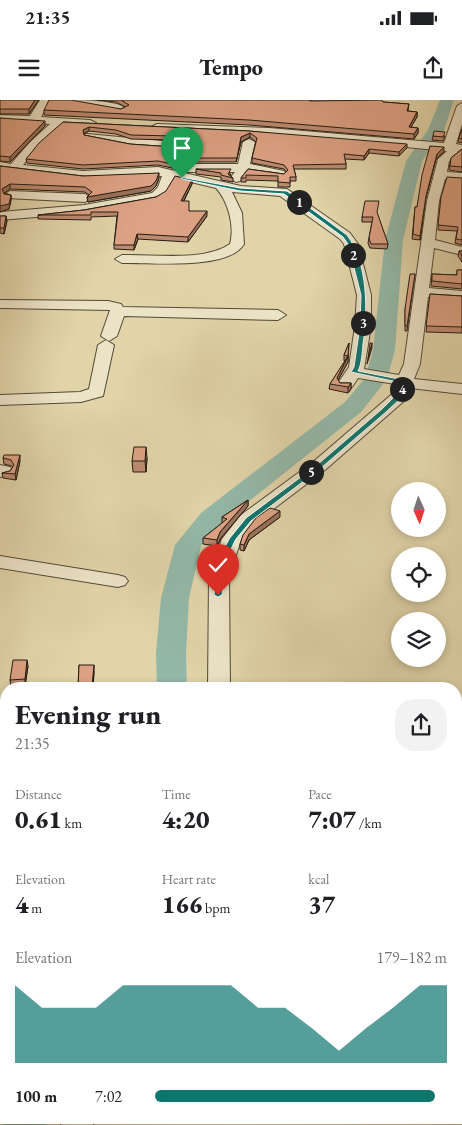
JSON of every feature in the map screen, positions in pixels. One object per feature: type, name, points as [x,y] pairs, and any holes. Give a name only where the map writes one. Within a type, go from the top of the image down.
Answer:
[{"type":"street","points":[[33,121],[46,100]]},
{"type":"street","points":[[0,118],[58,123],[106,121],[126,106],[72,100]]},
{"type":"street","points":[[448,147],[462,106]]},
{"type":"street","points":[[15,167],[46,133],[58,123]]},
{"type":"street","points":[[132,154],[171,156],[174,146],[172,140],[163,135],[160,128],[147,126],[295,133],[448,147],[453,150],[450,156],[444,159],[432,201],[412,364],[406,382],[398,397],[384,410],[319,466],[248,519],[232,539],[224,557],[219,576],[219,682]]},
{"type":"street","points":[[46,133],[111,139],[130,144],[174,146]]},
{"type":"street","points":[[288,145],[295,133]]},
{"type":"street","points":[[224,186],[240,175],[246,161],[250,142]]},
{"type":"street","points":[[0,166],[83,175],[166,169],[242,168],[280,174]]},
{"type":"street","points":[[166,169],[224,186],[285,192],[349,240],[364,295],[363,326],[355,377],[384,377],[406,382],[462,389]]},
{"type":"street","points":[[0,216],[41,214],[158,196],[164,188],[166,169]]},
{"type":"street","points":[[440,174],[462,177]]},
{"type":"street","points":[[122,259],[209,258],[233,249],[237,245],[239,235],[235,211],[224,186]]},
{"type":"street","points":[[10,196],[133,201]]},
{"type":"street","points":[[428,243],[462,251]]},
{"type":"street","points":[[422,292],[462,295]]},
{"type":"street","points":[[0,304],[108,305],[116,307],[118,311]]},
{"type":"street","points":[[118,311],[278,315]]},
{"type":"street","points":[[0,400],[81,397],[97,392],[108,341],[118,311]]},
{"type":"street","points":[[0,562],[118,581]]},
{"type":"building","points":[[0,100],[35,100],[29,109],[0,109]]},
{"type":"building","points":[[49,100],[71,100],[121,109],[129,105],[121,100],[382,100],[383,102],[409,104],[407,111],[417,112],[409,127],[418,128],[414,134],[249,120],[44,110]]},
{"type":"building","points":[[0,118],[45,121],[10,157],[0,156]]},
{"type":"building","points":[[63,122],[249,131],[407,144],[399,152],[369,149],[364,156],[344,154],[346,164],[293,165],[296,177],[290,177],[290,183],[278,182],[278,176],[246,175],[246,178],[241,178],[248,169],[284,174],[288,170],[284,165],[252,158],[257,138],[250,133],[241,137],[237,158],[187,158],[179,163],[181,166],[158,161],[83,165],[26,159],[39,143]],"holes":[[[89,127],[116,130],[131,135],[174,136],[181,142],[173,147],[130,144],[84,135],[83,130]]]},
{"type":"building","points":[[434,131],[445,132],[443,137],[433,136]]},
{"type":"building","points":[[430,146],[444,147],[437,154],[426,196],[420,236],[413,234],[415,207],[417,207],[422,175]]},
{"type":"building","points":[[462,149],[462,167],[450,166],[451,158]]},
{"type":"building","points":[[0,166],[83,176],[159,173],[156,181],[151,186],[87,197],[92,192],[85,187],[10,184],[2,189],[4,194],[11,195],[9,204],[0,206]]},
{"type":"building","points":[[196,169],[231,169],[228,174],[233,178],[221,175],[221,173]]},
{"type":"building","points":[[175,176],[192,180],[181,201],[189,201],[189,211],[207,211],[188,237],[137,234],[134,245],[114,245],[118,212],[91,212],[91,215],[38,215],[84,210],[156,197],[166,191]]},
{"type":"building","points":[[447,177],[462,178],[462,240],[456,239],[458,227],[438,225],[441,197]]},
{"type":"building","points":[[365,201],[379,201],[377,212],[388,244],[371,244],[369,238],[373,217],[362,217]]},
{"type":"building","points":[[0,216],[6,216],[4,228],[0,228]]},
{"type":"building","points":[[457,270],[462,270],[462,284],[432,281],[432,274],[457,275]]},
{"type":"building","points":[[410,274],[415,274],[407,326],[405,326],[405,309]]},
{"type":"building","points":[[430,294],[462,296],[462,327],[426,326]]},
{"type":"building","points":[[349,343],[348,356],[344,355]]},
{"type":"building","points":[[370,343],[372,343],[368,359]]},
{"type":"building","points":[[348,356],[337,378],[340,383],[351,383],[348,387],[330,384]]},
{"type":"building","points":[[134,447],[146,447],[145,461],[132,461]]},
{"type":"building","points":[[4,455],[20,455],[15,474],[2,473],[10,471],[14,465],[11,460],[3,458]]},
{"type":"building","points":[[248,500],[220,532],[217,540],[203,538],[227,519],[222,517]]},
{"type":"building","points":[[270,508],[280,511],[249,534],[244,545],[240,544],[243,535],[256,518]]},
{"type":"building","points":[[13,660],[27,660],[25,679],[10,680]]},
{"type":"building","points":[[79,665],[94,665],[92,682],[78,682]]},
{"type":"waterway","points":[[172,682],[171,653],[175,598],[188,545],[210,519],[353,407],[376,379],[384,350],[394,240],[414,161],[436,130],[447,100]]},
{"type":"route","points":[[182,178],[240,190],[285,192],[345,236],[351,244],[354,264],[364,295],[363,326],[357,367],[354,372],[406,381],[398,397],[384,410],[319,466],[248,519],[232,539],[224,557],[219,576],[218,595]]}]
